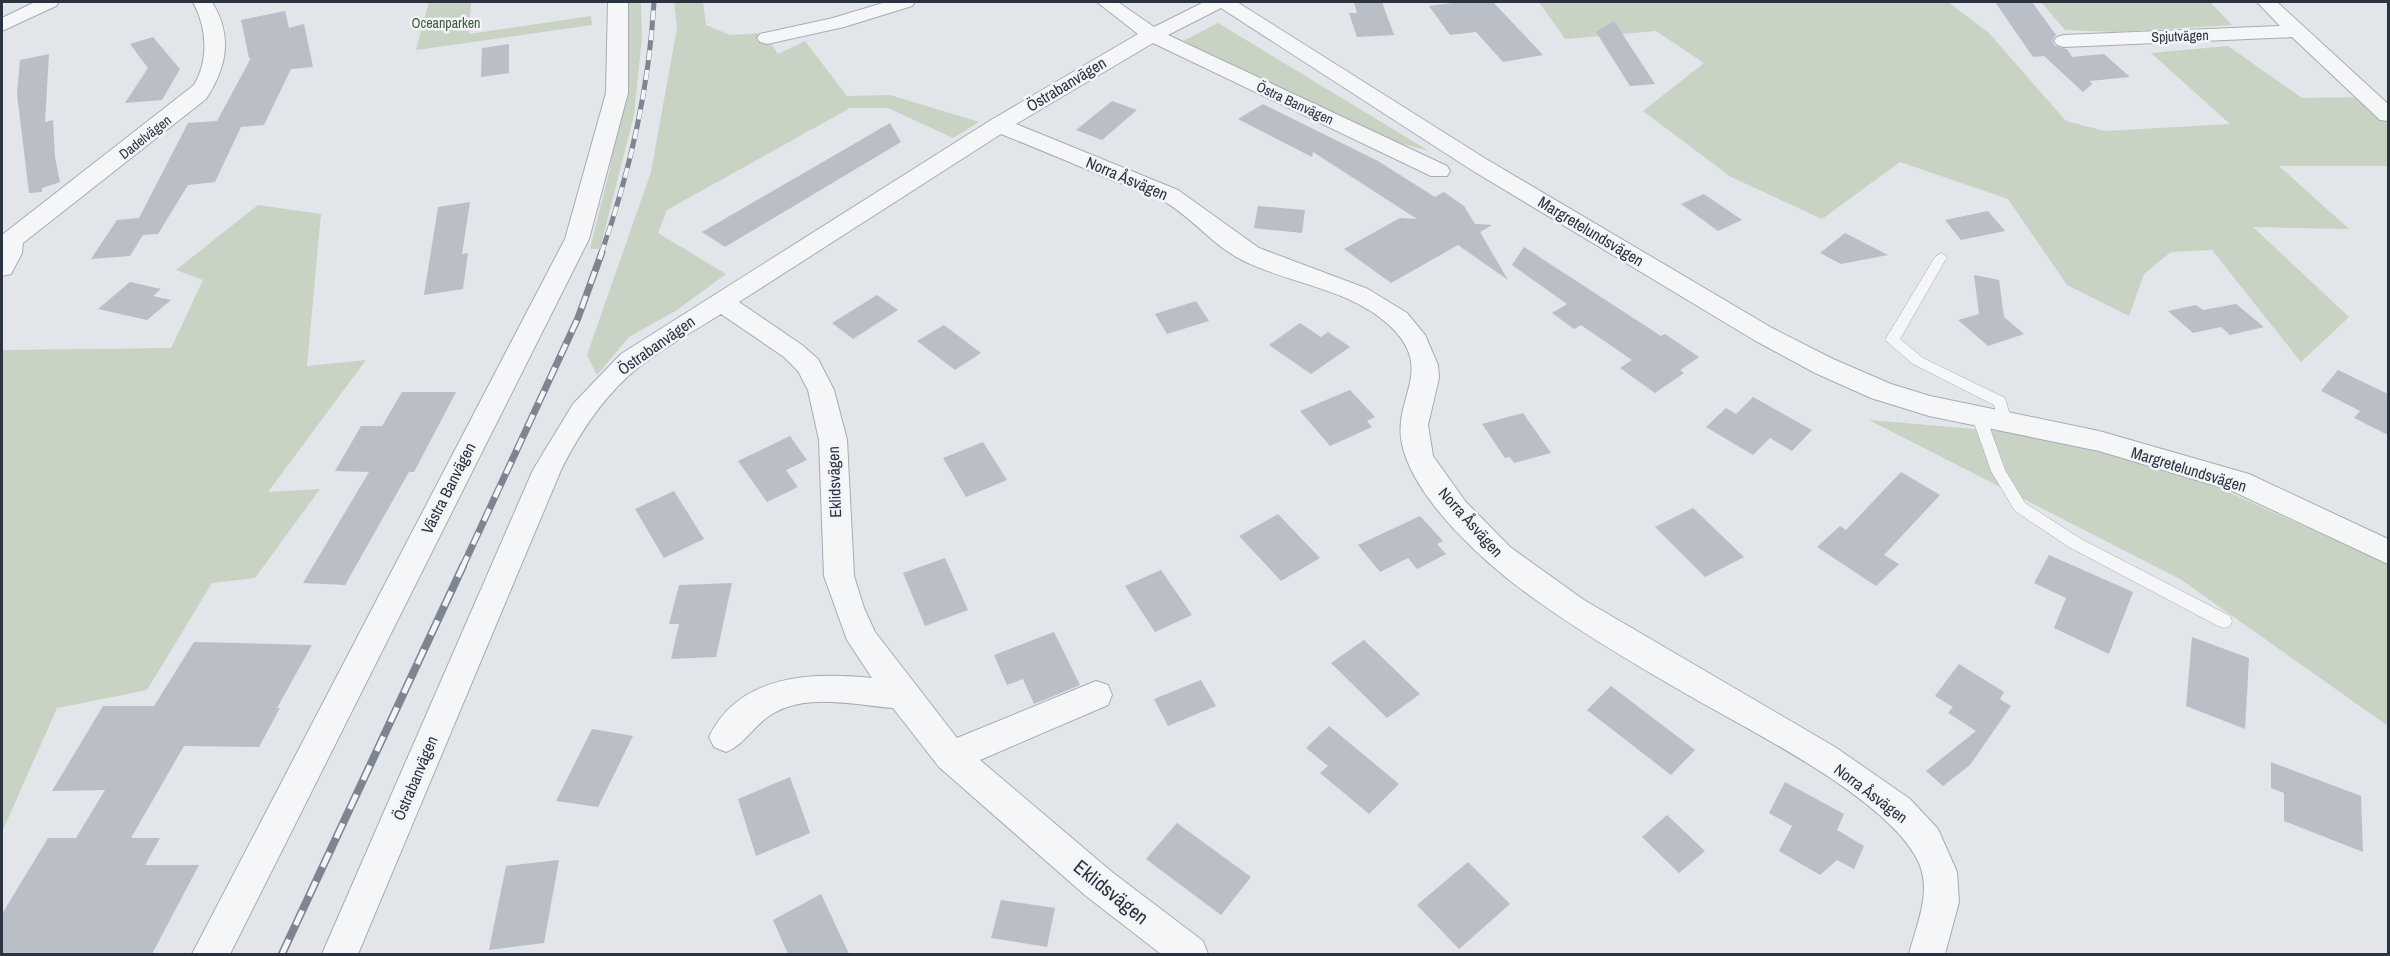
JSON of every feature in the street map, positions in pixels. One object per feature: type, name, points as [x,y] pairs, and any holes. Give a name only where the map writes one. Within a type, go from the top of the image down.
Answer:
[{"type":"street","points":[[2,25],[49,2]]},
{"type":"street","name":"Dadelvägen","points":[[2,268],[10,253],[6,242],[198,94],[212,75],[216,62],[216,45],[203,2]]},
{"type":"street","name":"Västra Banvägen","points":[[210,954],[577,240],[617,93],[618,2]]},
{"type":"street","points":[[767,38],[837,23],[905,2]]},
{"type":"street","name":"Östra Banvägen","points":[[1106,2],[1152,35],[1439,171]]},
{"type":"street","name":"Östrabanvägen","points":[[340,954],[543,481],[568,429],[598,390],[630,360],[999,124],[1119,52],[1218,2]]},
{"type":"street","name":"Margretelundsvägen","points":[[1224,2],[1478,164],[1763,334],[1881,391],[1979,417],[2099,441],[2239,482],[2388,552]]},
{"type":"street","points":[[2266,2],[2388,115]]},
{"type":"street","name":"Spjutvägen","points":[[2064,41],[2297,31]]},
{"type":"street","name":"Norra Åsvägen","points":[[999,124],[1170,195],[1194,211],[1232,243],[1253,255],[1365,297],[1402,324],[1423,352],[1427,365],[1427,381],[1420,401],[1415,442],[1428,471],[1444,495],[1510,564],[1616,638],[1816,753],[1867,787],[1911,823],[1934,854],[1942,879],[1942,911],[1927,954]]},
{"type":"street","name":"Eklidsvägen","points":[[720,301],[794,351],[809,366],[821,390],[833,440],[839,576],[849,608],[863,640],[902,695],[951,756],[1098,884],[1190,954]]},
{"type":"street","points":[[726,737],[747,713],[771,698],[801,688],[831,687],[867,693],[902,695]]},
{"type":"street","points":[[951,756],[1095,695]]},
{"type":"lane","points":[[1941,257],[1892,340],[1918,361],[2000,402],[2005,422]]},
{"type":"lane","points":[[1979,417],[1998,471],[2020,507],[2076,543],[2224,621]]},
{"type":"green space","name":"Oceanparken","points":[[429,2],[471,2],[469,34],[591,16],[592,25],[416,50]]},
{"type":"green space","points":[[627,2],[641,2],[642,38],[634,115],[600,249],[590,249],[610,168],[629,61]]},
{"type":"green space","points":[[674,2],[703,2],[706,25],[730,35],[764,33],[778,54],[805,41],[847,96],[890,95],[979,122],[953,138],[888,108],[850,108],[667,210],[658,233],[726,274],[677,310],[629,337],[597,375],[587,355],[651,172],[677,28]]},
{"type":"green space","points":[[1539,2],[1948,2],[1989,33],[2066,121],[2105,131],[2230,124],[2151,53],[2228,46],[2302,98],[2369,97],[2388,117],[2388,166],[2279,166],[2349,229],[2253,227],[2349,317],[2301,362],[2212,250],[2171,252],[2144,274],[2129,316],[2067,285],[2008,199],[1900,162],[1822,219],[1731,177],[1643,111],[1704,63],[1656,31],[1565,39]]},
{"type":"green space","points":[[2041,2],[2210,2],[2232,25],[2115,32],[2065,30]]},
{"type":"green space","points":[[1218,23],[1429,151],[1385,139],[1203,56],[1183,41]]},
{"type":"green space","points":[[258,205],[321,214],[307,366],[366,360],[268,492],[320,489],[255,578],[212,583],[147,690],[57,708],[2,832],[2,350],[171,348],[203,280],[176,270]]},
{"type":"green space","points":[[1869,420],[2035,434],[2195,477],[2388,564],[2388,726],[2180,579]]},
{"type":"building","points":[[1382,2],[1394,35],[1357,37],[1349,13],[1357,13],[1354,3]]},
{"type":"building","points":[[1461,2],[1493,2],[1543,55],[1503,62],[1476,32],[1450,35],[1429,6]]},
{"type":"building","points":[[1995,2],[2032,2],[2056,35],[2052,41],[2055,46],[2067,49],[2072,57],[2104,54],[2130,77],[2090,81],[2092,84],[2083,92],[2044,56],[2033,57]]},
{"type":"building","points":[[285,11],[289,28],[304,24],[313,67],[291,69],[264,125],[241,127],[215,182],[188,185],[158,234],[143,235],[130,256],[91,259],[117,220],[139,218],[188,123],[217,121],[251,58],[249,58],[241,20]]},
{"type":"building","points":[[1614,21],[1655,84],[1630,86],[1596,32]]},
{"type":"building","points":[[153,37],[180,69],[162,100],[125,103],[148,68],[130,44]]},
{"type":"building","points":[[509,44],[509,73],[481,77],[482,48]]},
{"type":"building","points":[[49,54],[45,122],[53,120],[55,157],[60,182],[42,188],[42,192],[29,193],[17,94],[20,60]]},
{"type":"building","points":[[1112,101],[1137,110],[1102,140],[1076,130]]},
{"type":"building","points":[[1263,104],[1378,161],[1435,197],[1444,192],[1464,206],[1475,224],[1492,225],[1480,232],[1508,280],[1458,245],[1391,283],[1344,249],[1400,218],[1417,219],[1313,152],[1312,157],[1238,119]]},
{"type":"building","points":[[890,123],[901,142],[725,247],[702,232]]},
{"type":"building","points":[[1704,194],[1742,220],[1718,231],[1681,204]]},
{"type":"building","points":[[470,202],[462,254],[468,253],[463,289],[424,295],[438,207]]},
{"type":"building","points":[[1258,206],[1305,210],[1302,233],[1254,228]]},
{"type":"building","points":[[1988,211],[2005,231],[1961,240],[1945,220]]},
{"type":"building","points":[[1845,233],[1888,255],[1841,264],[1820,253]]},
{"type":"building","points":[[1524,247],[1661,336],[1665,334],[1699,357],[1680,370],[1684,373],[1655,393],[1620,368],[1632,360],[1581,325],[1574,329],[1552,313],[1567,304],[1512,265]]},
{"type":"building","points":[[1974,275],[1999,280],[2004,317],[2024,334],[1988,346],[1958,320],[1979,314]]},
{"type":"building","points":[[130,282],[161,289],[153,296],[171,300],[147,320],[98,309]]},
{"type":"building","points":[[877,295],[898,310],[853,339],[832,323]]},
{"type":"building","points":[[1196,301],[1209,321],[1167,334],[1155,314]]},
{"type":"building","points":[[2236,304],[2264,327],[2230,335],[2221,327],[2193,333],[2168,311],[2196,305],[2203,310]]},
{"type":"building","points":[[1300,323],[1321,337],[1328,332],[1350,347],[1311,374],[1269,345]]},
{"type":"building","points":[[944,325],[981,353],[955,370],[917,341]]},
{"type":"building","points":[[2338,370],[2388,394],[2388,435],[2354,418],[2360,411],[2321,391]]},
{"type":"building","points":[[1350,390],[1375,417],[1367,421],[1372,427],[1330,446],[1300,411]]},
{"type":"building","points":[[402,392],[456,392],[414,472],[409,472],[345,585],[303,583],[369,472],[335,471],[361,426],[382,426]]},
{"type":"building","points":[[1753,397],[1812,430],[1792,451],[1770,438],[1753,455],[1706,427],[1726,408],[1736,414]]},
{"type":"building","points":[[1523,413],[1551,453],[1514,463],[1510,457],[1505,458],[1482,424]]},
{"type":"building","points":[[790,436],[807,460],[786,470],[798,487],[767,502],[738,461]]},
{"type":"building","points":[[983,442],[1007,480],[966,497],[943,458]]},
{"type":"building","points":[[1901,472],[1940,495],[1884,555],[1899,564],[1876,586],[1817,547],[1840,526],[1846,530]]},
{"type":"building","points":[[674,491],[704,539],[664,558],[635,509]]},
{"type":"building","points":[[1693,508],[1744,557],[1705,577],[1655,527]]},
{"type":"building","points":[[1278,514],[1320,558],[1281,581],[1239,536]]},
{"type":"building","points":[[1420,516],[1443,541],[1437,544],[1446,554],[1417,569],[1408,558],[1380,572],[1358,545]]},
{"type":"building","points":[[2049,555],[2133,592],[2109,654],[2054,628],[2066,598],[2034,583]]},
{"type":"building","points":[[945,558],[968,610],[925,626],[903,573]]},
{"type":"building","points":[[1161,570],[1192,615],[1155,632],[1125,586]]},
{"type":"building","points":[[732,583],[716,657],[671,659],[679,624],[669,624],[679,585]]},
{"type":"building","points":[[1054,632],[1080,685],[1034,704],[1023,679],[1007,685],[994,655]]},
{"type":"building","points":[[2192,637],[2249,658],[2245,729],[2186,706]]},
{"type":"building","points":[[1364,640],[1420,694],[1387,718],[1331,663]]},
{"type":"building","points":[[194,642],[312,645],[277,708],[280,708],[259,747],[184,746],[131,838],[160,838],[145,865],[199,865],[152,954],[2,954],[2,914],[48,838],[76,838],[105,790],[52,791],[103,706],[154,706]]},
{"type":"building","points":[[1959,664],[2004,692],[2000,699],[2011,706],[1970,765],[1943,786],[1926,771],[1976,731],[1948,713],[1953,707],[1935,696]]},
{"type":"building","points":[[1201,680],[1216,706],[1168,726],[1154,699]]},
{"type":"building","points":[[1611,686],[1695,750],[1671,775],[1587,710]]},
{"type":"building","points":[[1329,726],[1399,784],[1369,814],[1320,773],[1328,766],[1306,748]]},
{"type":"building","points":[[592,729],[633,736],[598,807],[556,801]]},
{"type":"building","points":[[2271,762],[2361,796],[2363,852],[2284,821],[2284,793],[2271,788]]},
{"type":"building","points":[[790,777],[810,833],[756,856],[738,799]]},
{"type":"building","points":[[1785,782],[1844,814],[1837,830],[1864,846],[1854,869],[1837,860],[1820,875],[1779,851],[1792,826],[1769,813]]},
{"type":"building","points":[[1667,815],[1705,851],[1679,873],[1642,837]]},
{"type":"building","points":[[1177,823],[1251,877],[1221,915],[1146,859]]},
{"type":"building","points":[[559,860],[544,943],[489,950],[506,866]]},
{"type":"building","points":[[1468,862],[1510,904],[1459,949],[1417,905]]},
{"type":"building","points":[[821,894],[849,954],[788,954],[773,920]]},
{"type":"building","points":[[1001,900],[1055,908],[1047,947],[991,938]]},
{"type":"railway","points":[[601,254],[621,192],[643,98],[654,2]]},
{"type":"railway","points":[[462,568],[578,318],[602,252]]},
{"type":"railway","points":[[282,954],[463,566]]}]
